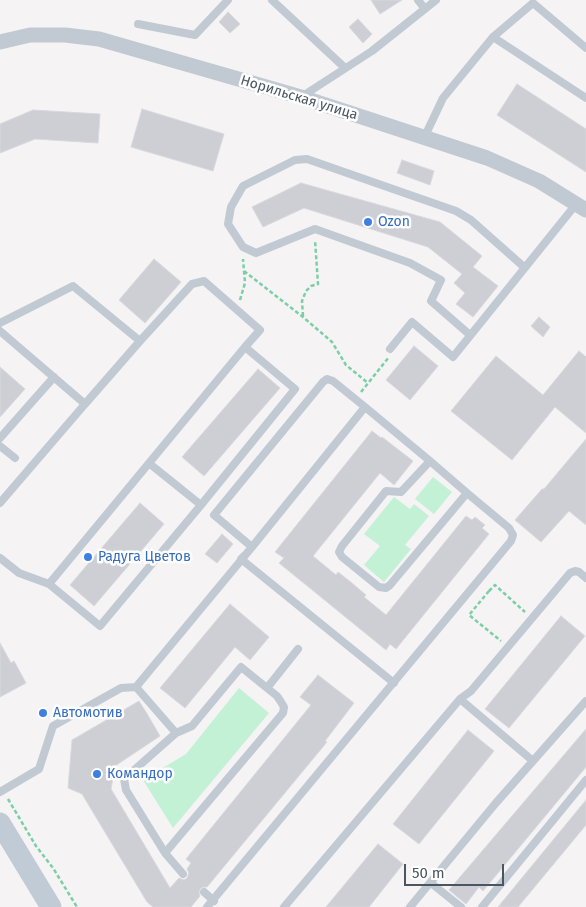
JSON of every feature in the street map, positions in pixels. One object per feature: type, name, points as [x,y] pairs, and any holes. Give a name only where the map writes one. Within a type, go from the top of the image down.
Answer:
[{"type":"main road","points":[[0,823],[51,907]]},
{"type":"street","name":"Норильская улица","points":[[0,42],[30,35],[65,35],[99,39],[301,97],[487,158],[539,181],[582,206]]},
{"type":"lane","points":[[138,24],[195,34],[228,0]]},
{"type":"lane","points":[[272,0],[344,67]]},
{"type":"lane","points":[[418,0],[425,9]]},
{"type":"lane","points":[[301,97],[344,67],[372,51],[436,0]]},
{"type":"lane","points":[[424,138],[442,98],[493,37],[533,3],[586,48]]},
{"type":"lane","points":[[493,37],[586,98]]},
{"type":"lane","points":[[470,335],[431,301],[441,280],[410,263],[315,229],[256,253],[243,247],[228,224],[231,207],[243,186],[296,160],[307,159],[456,211],[471,220],[524,267]]},
{"type":"lane","points":[[390,349],[412,322],[453,357],[524,267],[582,206]]},
{"type":"lane","points":[[0,503],[140,341],[192,284],[204,281],[260,330],[48,584]]},
{"type":"lane","points":[[0,323],[73,286],[140,341]]},
{"type":"lane","points":[[0,330],[85,404]]},
{"type":"lane","points":[[0,558],[19,574],[48,584],[100,626],[295,389],[246,347]]},
{"type":"lane","points":[[0,438],[54,377]]},
{"type":"lane","points":[[207,907],[214,901],[511,541],[513,535],[508,528],[430,461],[333,380],[327,379],[214,515],[252,547]]},
{"type":"lane","points":[[2,791],[39,769],[53,726],[121,688],[136,687],[365,407]]},
{"type":"lane","points":[[0,446],[14,458]]},
{"type":"lane","points":[[430,461],[402,492],[386,491],[382,494],[342,546],[339,552],[342,556],[379,587],[386,588],[467,493]]},
{"type":"lane","points":[[150,464],[201,505]]},
{"type":"lane","points":[[241,559],[394,683]]},
{"type":"lane","points":[[284,907],[460,699],[472,691],[570,573],[580,572],[586,578]]},
{"type":"lane","points":[[267,688],[298,649]]},
{"type":"lane","points":[[165,853],[283,713],[284,708],[277,696],[241,667],[192,726],[176,733],[124,779],[126,790],[165,853],[183,874]]},
{"type":"lane","points":[[136,687],[176,733]]},
{"type":"lane","points":[[460,699],[533,761]]},
{"type":"lane","points":[[410,907],[495,804],[586,701]]},
{"type":"lane","points":[[482,907],[586,780]]},
{"type":"lane","points":[[430,883],[461,907]]},
{"type":"lane","points":[[204,892],[214,901]]},
{"type":"path","points":[[304,317],[302,301],[306,291],[318,284],[315,229]]},
{"type":"path","points":[[236,309],[245,283],[243,247]]},
{"type":"path","points":[[244,271],[304,317],[332,342],[346,365],[368,383]]},
{"type":"path","points":[[355,399],[391,355],[387,352],[390,349]]},
{"type":"path","points":[[477,581],[489,591]]},
{"type":"path","points":[[508,647],[469,615],[495,584],[532,618]]},
{"type":"path","points":[[2,791],[77,907]]},
{"type":"green space","points":[[433,477],[452,492],[434,514],[415,499]]},
{"type":"green space","points":[[394,497],[410,509],[414,504],[429,516],[405,545],[411,549],[384,582],[364,565],[380,546],[364,534]]},
{"type":"green space","points":[[239,688],[269,713],[173,828],[143,780],[186,754]]},
{"type":"building","points":[[371,0],[402,0],[380,14]]},
{"type":"building","points":[[228,12],[240,24],[230,33],[219,22]]},
{"type":"building","points":[[358,19],[372,34],[363,43],[349,27]]},
{"type":"building","points":[[517,84],[586,129],[586,172],[497,115]]},
{"type":"building","points":[[142,109],[224,134],[213,171],[131,147]]},
{"type":"building","points":[[33,110],[100,114],[98,143],[35,139],[0,153],[0,124]]},
{"type":"building","points":[[402,160],[434,171],[430,185],[397,173]]},
{"type":"building","points":[[301,183],[440,222],[482,256],[473,267],[498,286],[473,317],[456,304],[465,293],[454,283],[462,274],[428,247],[304,208],[263,227],[252,207]]},
{"type":"building","points":[[154,259],[181,282],[145,323],[119,300]]},
{"type":"building","points":[[539,317],[550,327],[543,337],[531,326]]},
{"type":"building","points":[[414,346],[438,366],[410,400],[386,380]]},
{"type":"building","points":[[579,351],[586,357],[586,433],[555,407],[512,460],[451,411],[496,356],[543,395]]},
{"type":"building","points":[[0,367],[25,389],[0,417]]},
{"type":"building","points":[[258,369],[280,388],[204,476],[182,457]]},
{"type":"building","points":[[372,431],[413,461],[394,485],[380,473],[313,556],[336,575],[338,572],[352,583],[366,595],[364,597],[386,615],[466,516],[472,520],[475,517],[485,525],[482,528],[489,534],[396,649],[390,644],[386,650],[279,563],[284,558],[275,552]]},
{"type":"building","points":[[586,439],[586,525],[569,511],[541,542],[515,520]]},
{"type":"building","points":[[140,503],[164,524],[94,606],[70,585]]},
{"type":"building","points":[[222,534],[233,544],[217,563],[205,554]]},
{"type":"building","points":[[230,604],[269,637],[250,660],[235,647],[185,708],[160,688]]},
{"type":"building","points":[[561,616],[585,636],[509,728],[485,709]]},
{"type":"building","points":[[0,643],[11,663],[14,661],[26,683],[0,697]]},
{"type":"building","points":[[318,675],[354,703],[325,741],[327,742],[207,887],[200,889],[200,896],[191,907],[153,907],[147,902],[82,794],[68,788],[72,740],[139,701],[160,736],[115,766],[111,789],[170,888],[179,878],[184,880],[187,878],[189,873],[187,869],[191,863],[186,859],[311,705],[300,697]]},
{"type":"building","points":[[586,729],[586,767],[483,891],[479,887],[466,904],[449,890]]},
{"type":"building","points":[[468,730],[494,751],[419,844],[393,824]]},
{"type":"building","points":[[586,800],[586,825],[518,907],[498,907]]},
{"type":"building","points":[[378,844],[403,864],[369,907],[326,907]]},
{"type":"place","name":"Ozon","points":[[368,222]]},
{"type":"place","name":"Радуга Цветов","points":[[88,557]]},
{"type":"place","name":"Автомотив","points":[[43,713]]},
{"type":"place","name":"Командор","points":[[97,774]]}]
